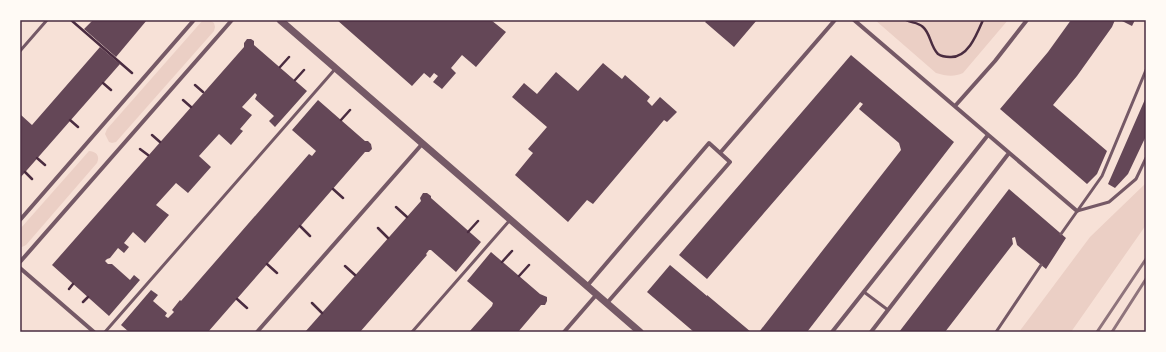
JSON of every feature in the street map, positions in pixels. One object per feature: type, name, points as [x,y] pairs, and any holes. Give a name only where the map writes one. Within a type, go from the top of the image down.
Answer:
[{"type":"street","points":[[20,220],[194,20]]},
{"type":"street","points":[[20,262],[232,20]]},
{"type":"street","points":[[280,20],[640,332]]},
{"type":"street","points":[[720,153],[835,20]]},
{"type":"street","points":[[854,20],[1077,211]]},
{"type":"street","points":[[955,106],[995,61],[1028,20]]},
{"type":"street","points":[[832,332],[988,135]]},
{"type":"street","points":[[257,332],[423,143]]},
{"type":"street","points":[[587,286],[709,143],[730,162],[608,303]]},
{"type":"street","points":[[871,332],[1009,153]]},
{"type":"street","points":[[20,268],[94,332]]},
{"type":"street","points":[[564,332],[597,294]]},
{"type":"lane","points":[[20,51],[47,20]]},
{"type":"lane","points":[[105,332],[336,68]]},
{"type":"lane","points":[[1061,234],[1102,176],[1146,70]]},
{"type":"lane","points":[[1077,211],[1109,202],[1136,178],[1146,158]]},
{"type":"lane","points":[[412,332],[511,219]]},
{"type":"lane","points":[[996,332],[1041,265]]},
{"type":"lane","points":[[864,292],[888,310]]},
{"type":"path","points":[[71,20],[141,81]]},
{"type":"path","points":[[906,20],[923,26],[938,54],[944,57],[952,57],[958,55],[971,45],[980,30],[983,20]]},
{"type":"path","points":[[280,67],[289,57]]},
{"type":"path","points":[[295,80],[304,70]]},
{"type":"path","points":[[103,83],[111,90]]},
{"type":"path","points":[[195,85],[203,92]]},
{"type":"path","points":[[183,100],[191,107]]},
{"type":"path","points":[[341,120],[350,110]]},
{"type":"path","points":[[70,120],[78,127]]},
{"type":"path","points":[[152,135],[160,142]]},
{"type":"path","points":[[140,148],[148,155]]},
{"type":"path","points":[[37,158],[45,164]]},
{"type":"path","points":[[25,172],[32,179]]},
{"type":"path","points":[[333,189],[343,198]]},
{"type":"path","points":[[396,207],[407,217]]},
{"type":"path","points":[[468,232],[478,221]]},
{"type":"path","points":[[300,226],[310,236]]},
{"type":"path","points":[[378,228],[388,238]]},
{"type":"path","points":[[502,262],[512,251]]},
{"type":"path","points":[[267,264],[277,273]]},
{"type":"path","points":[[519,276],[528,265]]},
{"type":"path","points":[[344,266],[355,275]]},
{"type":"path","points":[[69,289],[74,284]]},
{"type":"path","points":[[83,302],[88,297]]},
{"type":"path","points":[[236,299],[247,308]]},
{"type":"path","points":[[312,303],[322,313]]},
{"type":"shaded area","points":[[203,20],[210,20],[214,23],[214,31],[116,142],[109,142],[105,134],[107,129]]},
{"type":"shaded area","points":[[875,20],[1008,20],[963,73],[950,76],[936,73]]},
{"type":"shaded area","points":[[89,151],[94,152],[97,155],[97,163],[26,245],[20,248],[20,229]]},
{"type":"shaded area","points":[[1146,183],[1146,225],[1071,332],[1019,332],[1090,237]]},
{"type":"building","points":[[93,20],[147,20],[116,57],[84,29]]},
{"type":"building","points":[[337,20],[491,20],[506,32],[476,67],[462,55],[451,68],[456,73],[442,89],[433,82],[438,76],[434,73],[430,78],[424,73],[412,86]]},
{"type":"building","points":[[707,20],[757,20],[734,47],[705,22]]},
{"type":"building","points":[[1071,20],[1115,20],[1112,27],[1077,76],[1053,105],[1107,151],[1097,174],[1087,184],[1000,109],[1048,52]]},
{"type":"building","points":[[1120,20],[1135,20],[1132,26]]},
{"type":"building","points":[[247,39],[254,41],[254,45],[307,91],[275,127],[269,121],[274,116],[255,99],[257,95],[255,93],[242,107],[252,115],[240,129],[243,131],[231,145],[219,134],[199,156],[211,167],[188,193],[176,183],[156,205],[169,215],[145,243],[133,232],[124,243],[129,247],[124,253],[118,248],[110,258],[105,261],[108,264],[112,264],[130,280],[134,275],[140,280],[109,316],[52,265],[244,47],[244,43]]},
{"type":"building","points":[[100,47],[120,64],[20,178],[20,115],[32,125]]},
{"type":"building","points":[[851,55],[954,142],[807,332],[759,332],[901,150],[899,143],[859,109],[863,104],[860,102],[707,279],[679,255]]},
{"type":"building","points":[[603,63],[622,79],[625,75],[650,97],[647,101],[652,106],[660,97],[677,112],[667,122],[664,120],[593,204],[587,200],[568,222],[515,175],[533,153],[528,149],[547,127],[512,97],[524,83],[537,94],[556,72],[578,91]]},
{"type":"building","points":[[1146,97],[1146,136],[1128,174],[1115,188],[1108,184]]},
{"type":"building","points":[[318,100],[365,141],[368,141],[371,144],[372,149],[369,152],[365,152],[208,332],[129,332],[121,325],[151,290],[158,295],[153,301],[167,313],[165,316],[168,318],[174,312],[172,310],[180,300],[181,301],[309,154],[312,156],[316,151],[292,130]]},
{"type":"building","points":[[1009,189],[1066,238],[1046,269],[1017,245],[1015,237],[1012,238],[1013,244],[945,332],[899,332]]},
{"type":"building","points":[[423,193],[427,193],[431,196],[431,198],[481,242],[456,272],[431,250],[429,250],[426,254],[427,255],[360,332],[305,332],[421,201],[420,198]]},
{"type":"building","points":[[491,252],[540,294],[547,297],[545,305],[541,305],[518,332],[469,332],[493,303],[467,281]]},
{"type":"building","points":[[670,265],[751,332],[694,332],[647,292]]},
{"type":"railway","points":[[1097,332],[1146,259]]},
{"type":"railway","points":[[1112,332],[1146,279]]}]
